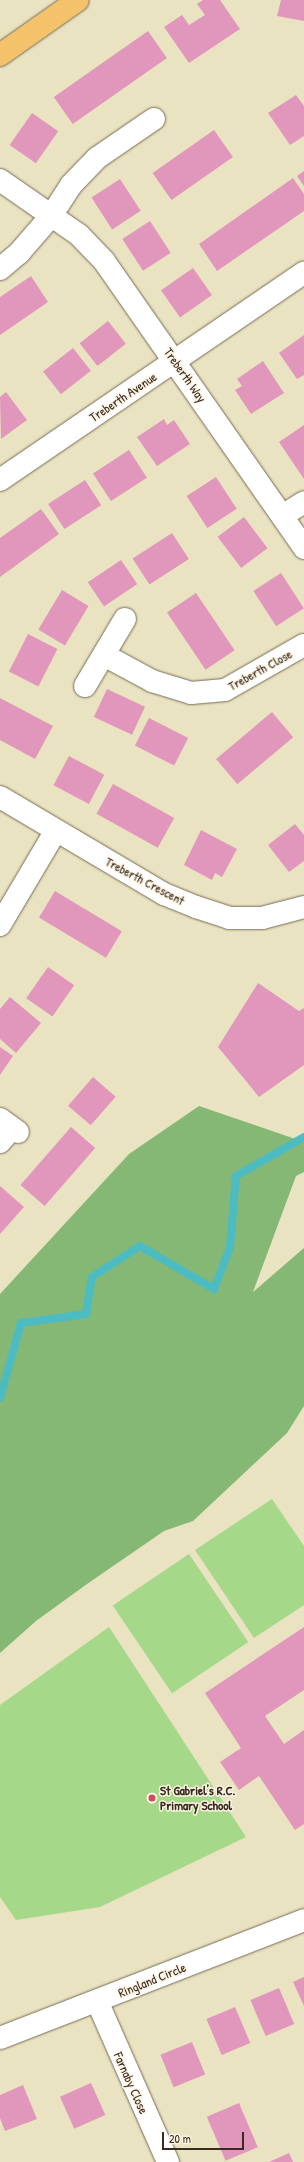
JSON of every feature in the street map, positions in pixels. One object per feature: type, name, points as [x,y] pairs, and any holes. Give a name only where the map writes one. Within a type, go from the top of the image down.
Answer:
[{"type":"main road","points":[[0,55],[78,0]]},
{"type":"street","points":[[0,268],[51,216],[70,185],[97,158],[154,119]]},
{"type":"street","name":"Treberth Way","points":[[0,180],[79,235],[104,261],[176,361],[304,548]]},
{"type":"street","name":"Treberth Avenue","points":[[0,480],[304,272]]},
{"type":"street","points":[[282,516],[304,502]]},
{"type":"street","points":[[85,686],[125,619]]},
{"type":"street","name":"Treberth Close","points":[[104,655],[152,681],[191,693],[225,690],[304,645]]},
{"type":"street","name":"Treberth Crescent","points":[[0,797],[55,832],[164,894],[230,918],[262,918],[304,907]]},
{"type":"street","points":[[0,925],[55,832]]},
{"type":"street","name":"Ringland Circle","points":[[0,2038],[97,2002],[304,1920]]},
{"type":"street","name":"Farnaby Close","points":[[97,2002],[168,2162]]},
{"type":"green space","points":[[199,1106],[304,1142],[304,1172],[296,1176],[253,1292],[304,1248],[304,1406],[287,1433],[193,1521],[164,1531],[36,1621],[0,1653],[0,1294],[129,1154]]},
{"type":"green space","points":[[272,1499],[304,1546],[304,1605],[254,1638],[195,1550]]},
{"type":"green space","points":[[189,1554],[248,1642],[172,1693],[113,1605]]},
{"type":"green space","points":[[109,1627],[246,1837],[100,1907],[16,1920],[0,1897],[0,1705]]},
{"type":"building","points":[[203,0],[220,0],[240,29],[189,63],[164,27],[182,15],[189,25],[205,15],[197,4]]},
{"type":"building","points":[[281,0],[304,0],[304,21],[277,16]]},
{"type":"building","points":[[148,31],[167,58],[73,124],[54,97]]},
{"type":"building","points":[[296,95],[304,106],[304,136],[290,145],[268,113]]},
{"type":"building","points":[[32,113],[58,131],[36,163],[10,145]]},
{"type":"building","points":[[214,130],[233,157],[171,200],[153,173]]},
{"type":"building","points":[[304,171],[304,186],[297,176]]},
{"type":"building","points":[[293,178],[304,194],[304,211],[217,271],[199,244]]},
{"type":"building","points":[[120,179],[141,211],[112,229],[91,198]]},
{"type":"building","points":[[150,221],[171,253],[143,271],[122,239]]},
{"type":"building","points":[[193,268],[212,295],[180,317],[161,290]]},
{"type":"building","points":[[31,276],[48,302],[0,335],[0,297]]},
{"type":"building","points":[[108,321],[126,344],[97,366],[80,343]]},
{"type":"building","points":[[304,335],[304,375],[297,379],[279,353]]},
{"type":"building","points":[[73,348],[91,371],[61,394],[43,371]]},
{"type":"building","points":[[263,361],[284,393],[251,414],[235,390],[242,386],[237,379]]},
{"type":"building","points":[[6,392],[27,420],[1,439],[0,397]]},
{"type":"building","points":[[164,419],[167,425],[174,420],[190,444],[157,466],[137,437]]},
{"type":"building","points":[[304,425],[304,479],[279,442]]},
{"type":"building","points":[[129,450],[147,478],[111,501],[93,473]]},
{"type":"building","points":[[216,477],[237,509],[207,528],[187,496]]},
{"type":"building","points":[[85,480],[101,505],[64,529],[48,504]]},
{"type":"building","points":[[41,509],[59,534],[0,577],[0,538]]},
{"type":"building","points":[[244,517],[267,548],[241,568],[218,537]]},
{"type":"building","points":[[172,533],[189,559],[149,585],[133,559]]},
{"type":"building","points":[[121,560],[137,584],[104,606],[88,582]]},
{"type":"building","points":[[281,573],[304,608],[276,626],[253,591]]},
{"type":"building","points":[[62,590],[89,606],[65,645],[38,629]]},
{"type":"building","points":[[196,593],[235,650],[206,670],[167,613]]},
{"type":"building","points":[[28,634],[57,649],[38,686],[9,671]]},
{"type":"building","points":[[107,689],[145,707],[132,735],[94,717]]},
{"type":"building","points":[[0,698],[53,726],[35,759],[0,740]]},
{"type":"building","points":[[272,712],[293,737],[237,784],[216,759]]},
{"type":"building","points":[[149,718],[188,738],[174,766],[135,746]]},
{"type":"building","points":[[69,756],[104,775],[89,804],[54,785]]},
{"type":"building","points":[[113,784],[174,818],[158,848],[97,814]]},
{"type":"building","points":[[295,824],[304,835],[304,861],[289,872],[268,845]]},
{"type":"building","points":[[201,830],[237,849],[222,877],[215,873],[212,880],[184,865]]},
{"type":"building","points":[[55,891],[122,931],[106,958],[39,918]]},
{"type":"building","points":[[48,967],[74,985],[52,1016],[26,998]]},
{"type":"building","points":[[258,983],[299,1011],[304,1008],[304,1065],[259,1097],[218,1047]]},
{"type":"building","points":[[10,997],[41,1023],[16,1053],[0,1039],[0,1009]]},
{"type":"building","points":[[0,1047],[13,1056],[0,1075]]},
{"type":"building","points":[[93,1077],[116,1097],[91,1125],[68,1106]]},
{"type":"building","points":[[71,1127],[95,1148],[45,1206],[20,1185]]},
{"type":"building","points":[[0,1186],[24,1207],[0,1234]]},
{"type":"building","points":[[304,1627],[304,1690],[265,1716],[284,1744],[304,1730],[304,1824],[295,1830],[259,1776],[239,1790],[220,1762],[241,1748],[205,1693]]},
{"type":"building","points":[[304,1977],[304,2006],[293,1982]]},
{"type":"building","points":[[279,1988],[294,2024],[266,2036],[250,2000]]},
{"type":"building","points":[[235,2007],[250,2043],[222,2055],[206,2019]]},
{"type":"building","points":[[192,2042],[205,2074],[174,2087],[160,2055]]},
{"type":"building","points":[[91,2083],[105,2115],[74,2129],[60,2097]]},
{"type":"building","points":[[23,2085],[37,2119],[5,2131],[0,2118],[0,2095]]},
{"type":"building","points":[[239,2103],[258,2147],[226,2161],[207,2117]]},
{"type":"building","points":[[289,2153],[293,2162],[269,2162]]},
{"type":"waterway","points":[[0,1398],[21,1323],[86,1314],[92,1277],[140,1246],[214,1289],[230,1247],[236,1176],[304,1137]]},
{"type":"place","name":"St Gabriel's R.C. Primary School","points":[[152,1798]]}]
